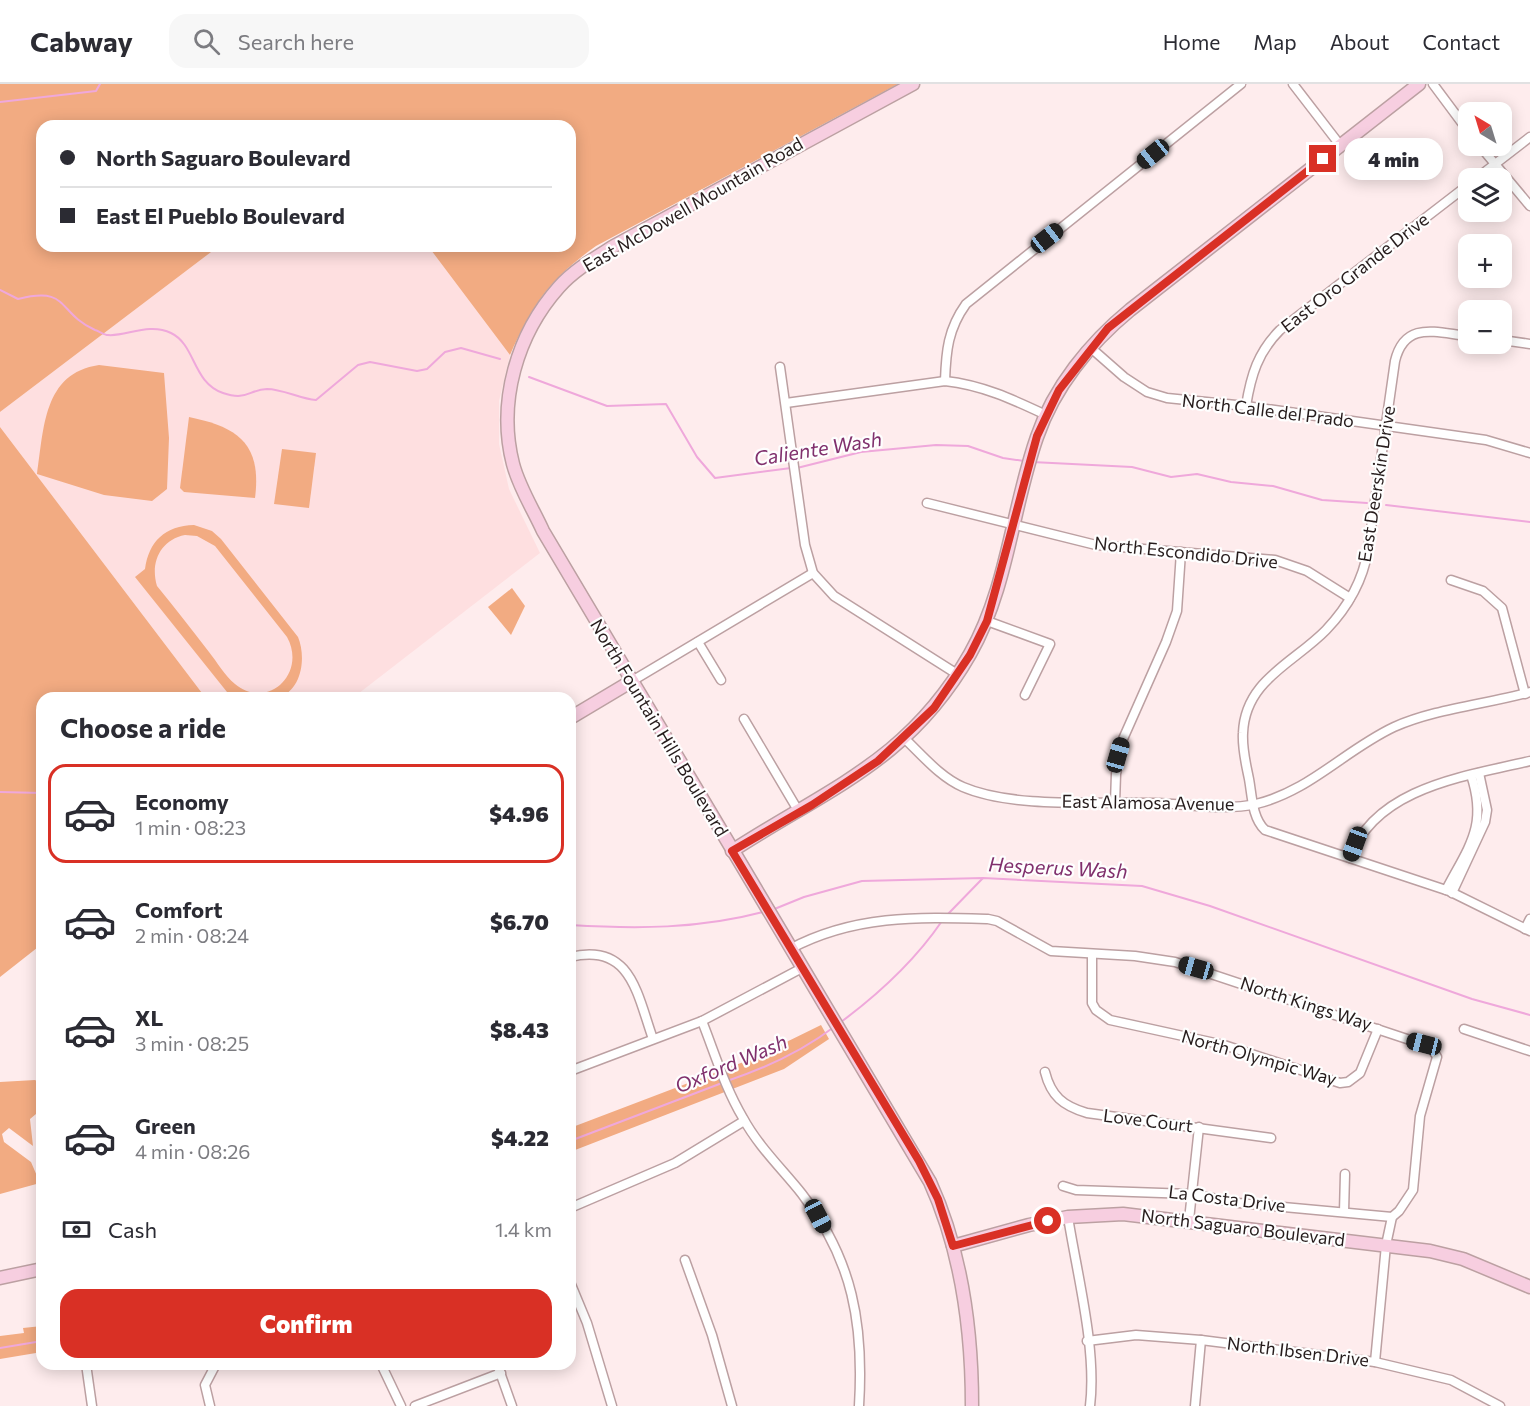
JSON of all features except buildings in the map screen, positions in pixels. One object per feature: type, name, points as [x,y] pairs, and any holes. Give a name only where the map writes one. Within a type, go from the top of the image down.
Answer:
[{"type":"street","name":"East McDowell Mountain Road","points":[[548,539],[513,464],[508,424],[512,381],[519,354],[546,303],[577,271],[614,246],[913,84]]},
{"type":"street","points":[[945,381],[948,336],[955,319],[966,304],[1241,84]]},
{"type":"street","points":[[1293,84],[1340,145]]},
{"type":"street","points":[[732,851],[800,812],[864,771],[904,738],[934,708],[957,674],[987,621],[1037,436],[1059,390],[1090,348],[1130,310],[1419,84]]},
{"type":"street","points":[[1432,84],[1458,118]]},
{"type":"street","points":[[1490,168],[1530,137]]},
{"type":"street","points":[[1487,156],[1530,206]]},
{"type":"street","name":"East Oro Grande Drive","points":[[1246,406],[1254,367],[1261,352],[1275,335],[1458,193]]},
{"type":"street","name":"East Deerskin Drive","points":[[1458,335],[1424,331],[1407,337],[1397,351],[1366,564],[1350,598],[1327,629],[1268,678],[1249,704],[1242,733],[1243,750],[1257,822],[1265,830],[1449,891],[1527,930]]},
{"type":"street","points":[[1512,341],[1530,344]]},
{"type":"street","name":"North Calle del Prado","points":[[1090,348],[1124,377],[1147,392],[1167,398],[1246,406],[1486,440],[1530,453]]},
{"type":"street","points":[[780,367],[805,546],[813,573],[842,603],[957,674]]},
{"type":"street","points":[[786,403],[945,381],[969,384],[998,392],[1046,415]]},
{"type":"street","name":"North Escondido Drive","points":[[927,502],[1014,526],[1096,545],[1275,560],[1307,571],[1350,598]]},
{"type":"street","name":"North Fountain Hills Boulevard","points":[[548,539],[790,949],[919,1161],[938,1199],[953,1246],[971,1351],[972,1406]]},
{"type":"street","points":[[1115,803],[1116,774],[1123,739],[1166,642],[1177,610],[1181,552]]},
{"type":"street","points":[[576,714],[813,573]]},
{"type":"street","points":[[1451,580],[1483,591],[1502,608],[1528,693]]},
{"type":"street","points":[[987,621],[1050,644],[1025,695]]},
{"type":"street","points":[[698,642],[721,680]]},
{"type":"street","name":"East Alamosa Avenue","points":[[904,738],[951,780],[980,794],[1003,799],[1206,807],[1254,804],[1279,797],[1315,780],[1351,752],[1395,727],[1422,718],[1528,693]]},
{"type":"street","points":[[744,718],[800,812]]},
{"type":"street","points":[[1350,858],[1362,832],[1393,806],[1425,789],[1530,761]]},
{"type":"street","points":[[1449,891],[1478,822],[1479,808],[1475,774]]},
{"type":"street","name":"North Kings Way","points":[[790,949],[831,930],[900,918],[997,921],[1042,948],[1175,962],[1424,1044],[1436,1053],[1437,1062],[1420,1116],[1413,1190],[1399,1211],[1392,1217]]},
{"type":"street","points":[[1527,930],[1530,919]]},
{"type":"street","points":[[576,955],[584,953],[600,954],[621,964],[630,976],[653,1039]]},
{"type":"street","name":"North Olympic Way","points":[[1092,954],[1092,1003],[1096,1010],[1110,1020],[1224,1045],[1328,1081],[1348,1082],[1360,1073],[1378,1029]]},
{"type":"street","points":[[576,1069],[702,1021],[802,968]]},
{"type":"street","points":[[702,1021],[728,1088],[744,1121],[818,1216],[842,1266],[853,1297],[862,1358],[859,1406]]},
{"type":"street","points":[[1464,1029],[1530,1051]]},
{"type":"street","name":"Love Court","points":[[1045,1072],[1052,1093],[1075,1109],[1272,1138]]},
{"type":"street","points":[[576,1205],[675,1163],[744,1121]]},
{"type":"street","points":[[1189,1220],[1199,1127]]},
{"type":"street","points":[[1344,1212],[1346,1174]]},
{"type":"street","name":"La Costa Drive","points":[[1063,1186],[1076,1190],[1190,1194],[1239,1203],[1392,1217]]},
{"type":"street","name":"North Saguaro Boulevard","points":[[953,1246],[1068,1217],[1123,1214],[1189,1220],[1430,1251],[1463,1259],[1530,1287]]},
{"type":"street","points":[[1068,1217],[1088,1341],[1091,1368],[1090,1406]]},
{"type":"street","points":[[1375,1362],[1386,1245],[1392,1217]]},
{"type":"street","points":[[685,1260],[712,1335],[732,1406]]},
{"type":"street","points":[[0,1278],[36,1270]]},
{"type":"street","points":[[576,1296],[587,1323],[612,1406]]},
{"type":"street","name":"North Ibsen Drive","points":[[1088,1341],[1136,1335],[1201,1340],[1375,1362],[1451,1380],[1500,1406]]},
{"type":"street","points":[[1195,1406],[1201,1340]]},
{"type":"street","points":[[87,1370],[92,1406]]},
{"type":"street","points":[[210,1406],[205,1385],[213,1370]]},
{"type":"street","points":[[384,1370],[401,1406]]},
{"type":"street","points":[[500,1370],[512,1406]]},
{"type":"street","points":[[415,1406],[501,1373]]},
{"type":"shaded area","points":[[0,84],[898,84],[596,246],[566,270],[544,293],[510,355],[433,252],[576,252],[576,120],[36,120],[36,252],[211,252],[0,412]]},
{"type":"shaded area","points":[[211,252],[433,252],[510,355],[499,401],[499,444],[509,489],[540,553],[360,692],[201,692],[0,427],[0,412]]},
{"type":"shaded area","points":[[99,365],[164,373],[169,438],[167,489],[152,501],[104,495],[37,474],[45,422],[57,391],[67,379],[81,370]]},
{"type":"shaded area","points":[[189,417],[221,426],[243,441],[255,464],[255,498],[184,492],[180,488]]},
{"type":"shaded area","points":[[0,427],[201,692],[36,692],[36,949],[0,977]]},
{"type":"shaded area","points":[[282,449],[316,453],[309,508],[274,504]]},
{"type":"shaded area","points":[[194,525],[212,531],[221,539],[298,637],[302,663],[297,680],[288,692],[264,692],[281,684],[288,675],[292,663],[292,650],[287,637],[215,546],[197,536],[185,535],[169,542],[163,547],[156,561],[157,586],[231,681],[254,692],[227,692],[135,577],[145,569],[150,550],[155,543],[175,528]]},
{"type":"shaded area","points":[[512,588],[525,606],[511,635],[488,607]]},
{"type":"shaded area","points":[[821,1025],[829,1039],[784,1069],[576,1150],[576,1126],[754,1058],[758,1050],[766,1052]]},
{"type":"shaded area","points":[[36,1081],[36,1114],[30,1119],[33,1146],[9,1128],[2,1134],[4,1142],[31,1162],[36,1174],[36,1184],[0,1194],[0,1082]]},
{"type":"shaded area","points":[[36,1327],[36,1353],[0,1359],[0,1336],[24,1333],[23,1328]]},
{"type":"waterway","points":[[0,102],[96,91],[100,84]]},
{"type":"waterway","name":"Caliente Wash","points":[[0,290],[18,299],[35,296],[55,298],[83,323],[106,335],[146,329],[171,333],[185,346],[205,381],[223,393],[237,396],[267,389],[316,400],[358,365],[370,362],[417,371],[427,369],[445,352],[461,348],[500,359]]},
{"type":"waterway","name":"Caliente Wash","points":[[529,377],[607,406],[666,404],[697,457],[715,478],[791,468]]},
{"type":"waterway","name":"Caliente Wash","points":[[797,468],[861,452],[936,445],[968,446],[1003,458],[1024,461]]},
{"type":"waterway","name":"Caliente Wash","points":[[1032,462],[1132,467],[1171,477],[1197,474],[1231,482],[1273,486],[1322,500],[1367,503]]},
{"type":"waterway","name":"Caliente Wash","points":[[1386,505],[1530,522]]},
{"type":"waterway","name":"Hesperus Wash","points":[[0,792],[36,793]]},
{"type":"waterway","name":"Hesperus Wash","points":[[772,910],[804,897],[862,881],[983,878],[1142,886],[1210,906],[1472,999],[1530,1015]]},
{"type":"waterway","name":"Oxford Wash","points":[[948,914],[983,878]]},
{"type":"waterway","name":"Hesperus Wash","points":[[576,925],[619,927],[691,925],[763,912]]},
{"type":"waterway","name":"Oxford Wash","points":[[841,1022],[896,976],[942,921]]},
{"type":"waterway","name":"Oxford Wash","points":[[727,1081],[783,1058],[834,1027]]},
{"type":"waterway","name":"Oxford Wash","points":[[576,1139],[722,1083]]},
{"type":"waterway","name":"Oxford Wash","points":[[0,1348],[36,1342]]},
{"type":"route","points":[[1048,1221],[953,1246],[938,1199],[919,1161],[732,851],[857,776],[878,761],[934,708],[970,655],[993,606],[1037,436],[1059,390],[1108,328],[1323,159]]}]
